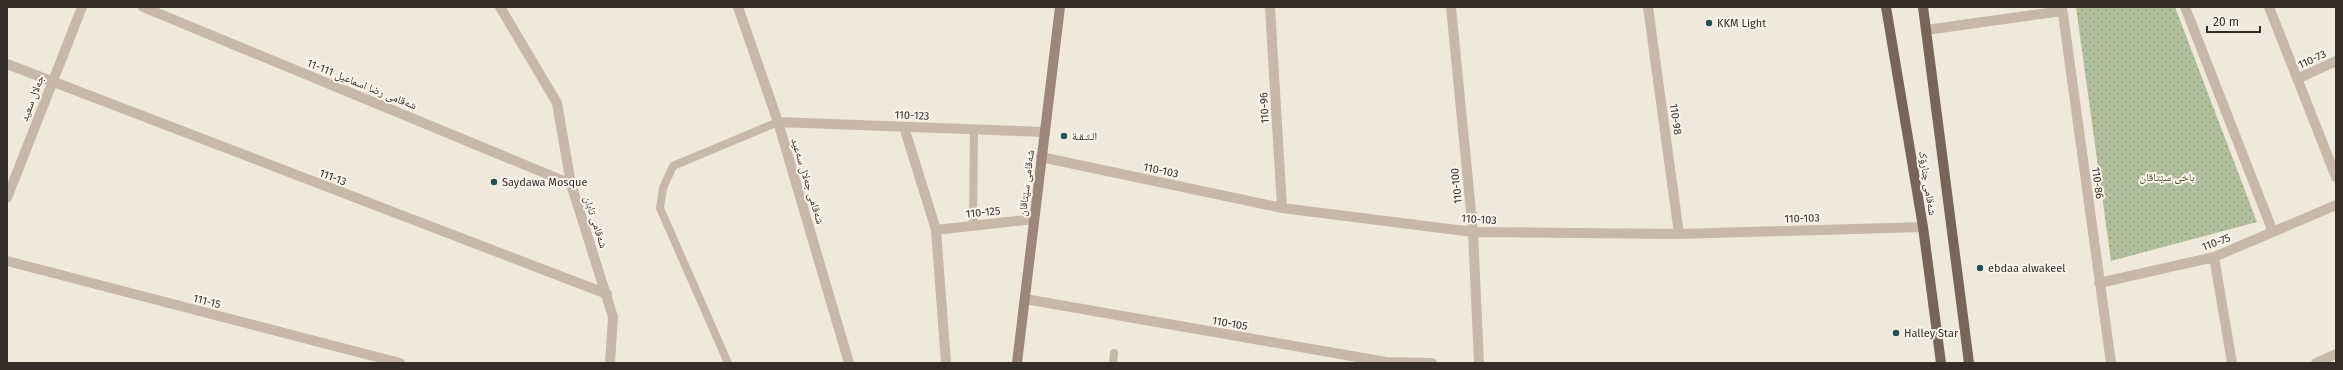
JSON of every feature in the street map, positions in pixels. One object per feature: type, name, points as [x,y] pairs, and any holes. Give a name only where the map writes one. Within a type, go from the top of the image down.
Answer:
[{"type":"main road","name":"شەقامی سێتاقان","points":[[1017,363],[1060,7]]},
{"type":"main road","name":"شەقامی چنارۆک","points":[[1886,7],[1923,227],[1941,363]]},
{"type":"main road","name":"شەقامی چنارۆک","points":[[1923,7],[1970,363]]},
{"type":"street","name":"جه‌لال سعید","points":[[7,198],[51,82],[82,7]]},
{"type":"street","name":"شەقامی رضا اسماعيل 111-11","points":[[143,7],[571,184]]},
{"type":"street","name":"شەقامی تابان","points":[[500,7],[553,94],[559,114],[571,184],[607,294],[613,317],[610,363]]},
{"type":"street","name":"شەقامی جەلال سەعید","points":[[738,7],[778,122],[849,363]]},
{"type":"street","name":"110-96","points":[[1270,7],[1282,208]]},
{"type":"street","name":"110-100","points":[[1451,7],[1473,232],[1479,363]]},
{"type":"street","name":"110-98","points":[[1648,7],[1680,234]]},
{"type":"street","points":[[2185,7],[2273,232]]},
{"type":"street","points":[[2269,7],[2336,177]]},
{"type":"street","points":[[1926,30],[2062,9]]},
{"type":"street","name":"110-86","points":[[2062,9],[2099,283],[2108,363]]},
{"type":"street","name":"110-73","points":[[2297,79],[2336,61]]},
{"type":"street","name":"111-13","points":[[7,64],[607,294]]},
{"type":"street","name":"110-123","points":[[778,122],[1045,132]]},
{"type":"street","points":[[904,127],[936,230],[946,363]]},
{"type":"street","name":"110-103","points":[[1041,157],[1282,208],[1473,232],[1680,234],[1923,227]]},
{"type":"street","name":"110-75","points":[[2099,283],[2214,257],[2336,205]]},
{"type":"street","name":"110-125","points":[[936,230],[1034,218]]},
{"type":"street","points":[[2214,257],[2232,363]]},
{"type":"street","name":"111-15","points":[[7,262],[400,363]]},
{"type":"street","name":"110-105","points":[[1025,299],[1386,362],[1432,363]]},
{"type":"street","points":[[2316,363],[2336,354]]},
{"type":"lane","points":[[728,363],[660,208],[663,188],[673,166],[778,122]]},
{"type":"lane","points":[[973,225],[974,129]]},
{"type":"lane","points":[[1113,363],[1114,353]]},
{"type":"green space","name":"باخی سێتاقان","points":[[2076,7],[2175,7],[2257,222],[2111,261]]},
{"type":"place","name":"KKM Light","points":[[1709,23]]},
{"type":"place","name":"الـثـقـة","points":[[1064,136]]},
{"type":"place","name":"Saydawa Mosque","points":[[494,182]]},
{"type":"place","name":"ebdaa alwakeel","points":[[1980,268]]},
{"type":"place","name":"Halley Star","points":[[1896,333]]}]
